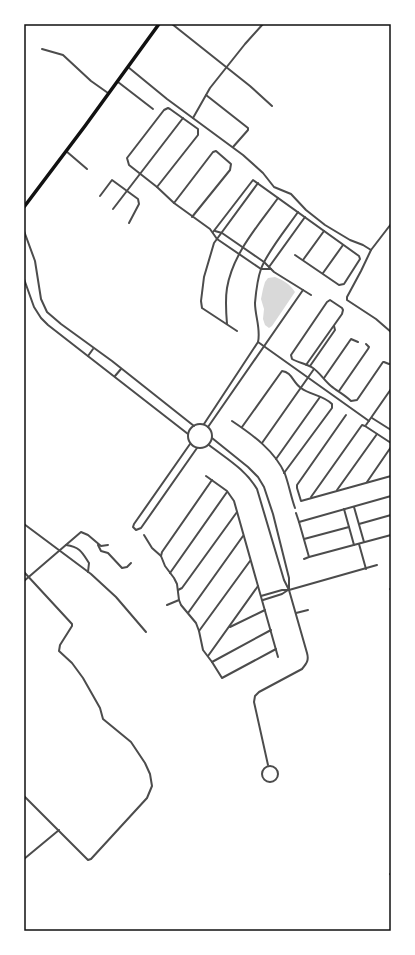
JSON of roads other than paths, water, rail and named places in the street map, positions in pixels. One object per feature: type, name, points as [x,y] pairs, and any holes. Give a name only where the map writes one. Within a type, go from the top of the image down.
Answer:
[{"type":"main road","points":[[24,207],[159,24]]},
{"type":"street","points":[[172,24],[272,106]]},
{"type":"street","points":[[193,118],[206,94],[245,44],[263,24]]},
{"type":"street","points":[[42,49],[63,55],[108,93]]},
{"type":"street","points":[[127,67],[233,147],[274,187],[291,194],[306,210],[325,225],[350,240],[364,245],[371,250]]},
{"type":"street","points":[[117,81],[153,109]]},
{"type":"street","points":[[206,94],[248,128],[248,130],[233,147]]},
{"type":"street","points":[[157,187],[198,135],[198,129],[168,108],[164,110],[127,158],[129,165],[157,187],[174,204],[210,229],[222,233],[264,262],[268,268]]},
{"type":"street","points":[[113,209],[183,118]]},
{"type":"street","points":[[66,151],[87,169]]},
{"type":"street","points":[[174,204],[213,152],[216,151],[219,153],[231,164],[230,170],[192,217]]},
{"type":"street","points":[[100,196],[112,180],[138,199],[140,202],[129,223]]},
{"type":"street","points":[[214,231],[252,180],[305,217],[360,259],[344,284],[339,285],[295,255]]},
{"type":"street","points":[[237,331],[205,310],[201,304],[202,291],[208,260],[214,243],[258,183]]},
{"type":"street","points":[[226,324],[225,303],[227,288],[238,253],[278,198]]},
{"type":"street","points":[[204,424],[258,342],[259,337],[255,303],[261,268],[298,212]]},
{"type":"street","points":[[268,268],[305,217]]},
{"type":"street","points":[[391,224],[371,250],[362,271],[347,297],[347,300],[376,319],[391,332]]},
{"type":"street","points":[[214,231],[217,239],[238,253],[261,268],[271,269],[311,295]]},
{"type":"street","points":[[303,260],[324,231]]},
{"type":"street","points":[[24,233],[35,261],[39,291],[44,307],[52,316],[194,426]]},
{"type":"street","points":[[322,274],[343,245]]},
{"type":"street","points":[[24,279],[34,307],[41,318],[188,434]]},
{"type":"street","points":[[208,427],[303,290]]},
{"type":"street","points":[[306,365],[342,314],[343,310],[330,300],[291,355],[292,360],[299,364],[310,366],[332,387],[351,401],[357,400],[383,362],[389,364]]},
{"type":"street","points":[[310,366],[335,330],[336,328],[334,325]]},
{"type":"street","points":[[324,378],[351,339],[358,342]]},
{"type":"street","points":[[258,342],[369,421]]},
{"type":"street","points":[[339,391],[368,349],[369,347],[366,344]]},
{"type":"street","points":[[88,356],[94,348]]},
{"type":"street","points":[[115,376],[121,369]]},
{"type":"street","points":[[262,443],[314,369]]},
{"type":"street","points":[[242,427],[282,371],[290,374],[301,388],[320,396],[332,404],[332,408],[284,473]]},
{"type":"street","points":[[365,426],[391,389]]},
{"type":"street","points":[[276,459],[320,396]]},
{"type":"street","points":[[215,407],[219,410]]},
{"type":"street","points":[[346,415],[297,485],[301,501],[391,476]]},
{"type":"street","points":[[372,417],[391,430]]},
{"type":"street","points":[[232,421],[262,443],[276,459],[284,473],[295,508]]},
{"type":"street","points":[[190,444],[197,448],[204,448],[209,445],[212,438],[212,433],[208,427],[204,424],[199,424],[190,429],[188,434],[190,444],[134,524],[134,529],[138,530],[141,528],[197,448]]},
{"type":"street","points":[[311,498],[360,426],[365,426],[391,443]]},
{"type":"street","points":[[337,490],[377,434]]},
{"type":"street","points":[[212,438],[248,467],[258,477],[264,487],[273,514],[289,578],[289,590]]},
{"type":"street","points":[[209,445],[244,471],[257,489],[284,580],[289,590],[308,653],[307,664],[302,669],[259,692],[255,696],[254,702],[268,765]]},
{"type":"street","points":[[366,483],[391,447]]},
{"type":"street","points":[[206,476],[227,491],[234,501],[278,657]]},
{"type":"street","points":[[161,556],[162,552],[212,480]]},
{"type":"street","points":[[170,572],[227,491]]},
{"type":"street","points":[[299,522],[391,496]]},
{"type":"street","points":[[354,506],[364,542]]},
{"type":"street","points":[[344,509],[354,545]]},
{"type":"street","points":[[178,590],[182,588],[237,512]]},
{"type":"street","points":[[296,513],[309,557]]},
{"type":"street","points":[[359,524],[391,515]]},
{"type":"street","points":[[24,524],[88,572],[116,597],[146,632]]},
{"type":"street","points":[[304,539],[349,527]]},
{"type":"street","points":[[24,581],[81,532],[88,535],[98,544],[103,546],[108,545]]},
{"type":"street","points":[[144,535],[152,548],[161,556],[165,566],[174,578],[178,590],[179,600],[196,623],[203,650],[222,678],[276,649]]},
{"type":"street","points":[[304,559],[391,535]]},
{"type":"street","points":[[188,613],[244,536]]},
{"type":"street","points":[[98,544],[101,551],[108,553],[122,568],[128,567],[130,563]]},
{"type":"street","points":[[359,544],[366,568]]},
{"type":"street","points":[[66,545],[75,546],[79,549],[89,563],[88,572]]},
{"type":"street","points":[[199,632],[251,560]]},
{"type":"street","points":[[262,600],[282,594],[289,590],[377,565]]},
{"type":"street","points":[[24,572],[72,624],[60,645],[59,651],[72,663],[83,678],[100,708],[103,718],[131,742],[145,763],[152,782],[152,790],[147,798],[89,860],[86,859],[24,796]]},
{"type":"street","points":[[208,656],[258,586]]},
{"type":"street","points":[[261,596],[282,590],[289,590]]},
{"type":"street","points":[[168,605],[179,600]]},
{"type":"street","points":[[229,628],[265,610]]},
{"type":"street","points":[[296,614],[308,610]]},
{"type":"street","points":[[212,662],[271,630]]},
{"type":"street","points":[[268,765],[276,768],[278,772],[275,780],[272,782],[264,780],[262,776],[264,768],[268,765]]},
{"type":"street","points":[[24,859],[59,830]]}]
